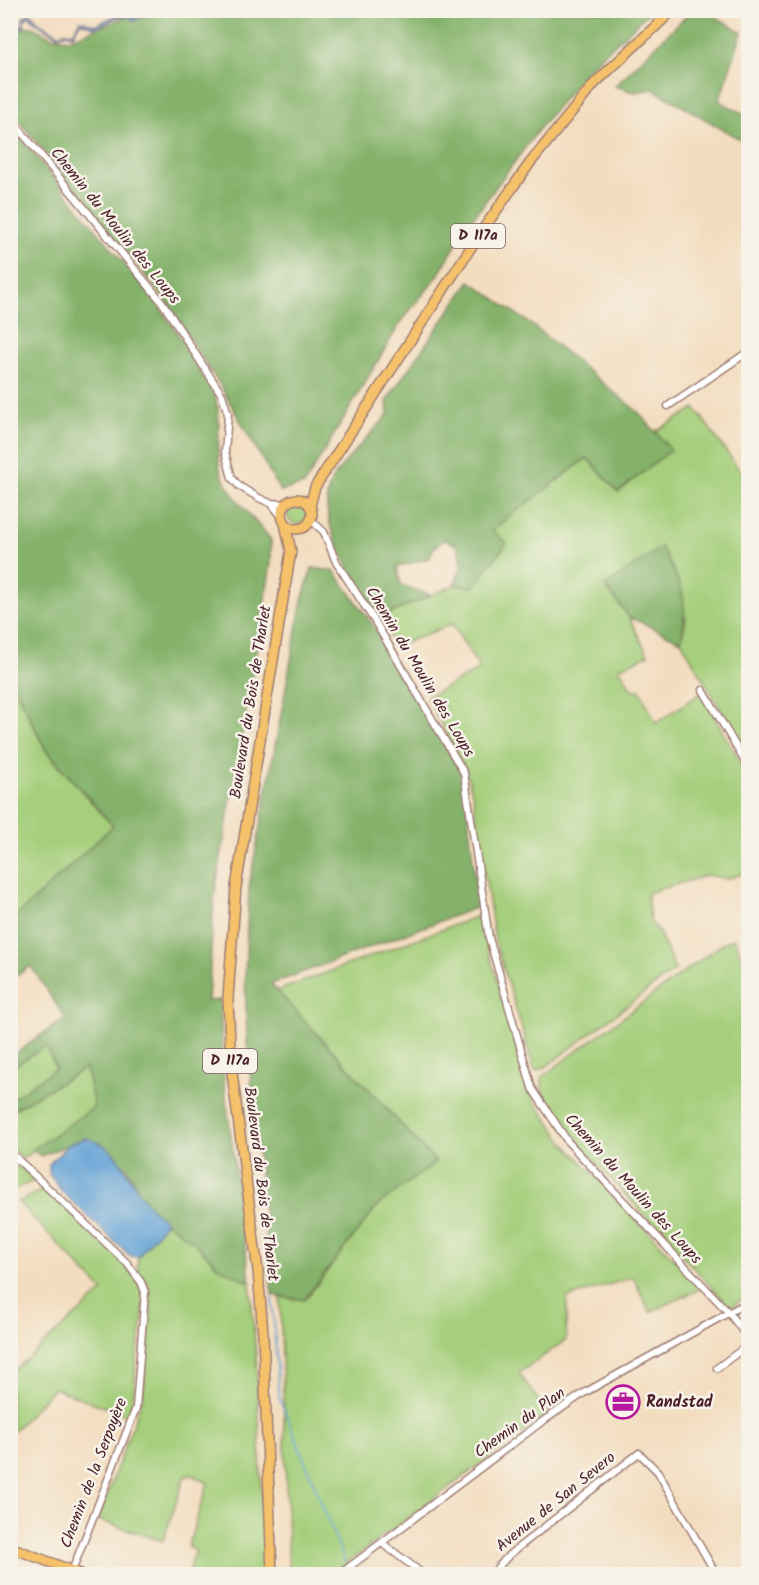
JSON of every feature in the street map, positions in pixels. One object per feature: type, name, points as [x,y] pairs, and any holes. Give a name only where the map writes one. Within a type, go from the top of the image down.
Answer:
[{"type":"main road","name":"D 117a","points":[[310,506],[315,487],[479,235],[530,163],[595,83],[673,10]]},
{"type":"main road","name":"D 117a","points":[[299,499],[315,487]]},
{"type":"main road","points":[[299,499],[310,506],[311,520],[303,528],[291,528],[284,520],[286,504],[299,499]]},
{"type":"main road","name":"Boulevard du Bois de Tharlet","points":[[284,520],[291,551]]},
{"type":"main road","name":"Boulevard du Bois de Tharlet","points":[[272,1575],[263,1334],[258,1272],[231,1065],[228,998],[236,887],[291,551],[303,528]]},
{"type":"main road","points":[[10,1547],[81,1575]]},
{"type":"street","name":"Chemin du Moulin des Loups","points":[[10,118],[162,302],[222,395],[228,414],[225,452],[232,478],[247,492],[270,503],[286,504]]},
{"type":"street","points":[[668,406],[748,352]]},
{"type":"street","name":"Chemin du Moulin des Loups","points":[[270,503],[284,520]]},
{"type":"street","name":"Chemin du Moulin des Loups","points":[[311,520],[324,532],[336,562],[374,620],[464,773],[489,938],[532,1088],[568,1142],[729,1313],[748,1338]]},
{"type":"street","points":[[703,690],[748,766]]},
{"type":"street","name":"Chemin de la Serpoyère","points":[[10,1152],[127,1263],[141,1282],[145,1292],[136,1408],[67,1571]]},
{"type":"street","name":"Chemin du Plan","points":[[340,1575],[540,1423],[585,1394],[748,1302]]},
{"type":"street","points":[[717,1368],[748,1346]]},
{"type":"street","name":"Avenue de San Severo","points":[[492,1575],[510,1554],[639,1453],[658,1472],[716,1575]]},
{"type":"street","points":[[382,1543],[423,1575]]},
{"type":"green space","points":[[142,11],[651,11],[593,64],[541,126],[468,225],[437,277],[402,320],[304,485],[280,491],[220,385],[162,296],[11,111],[10,25],[32,27],[52,37],[69,39]]},
{"type":"green space","points":[[691,11],[706,11],[742,32],[719,101],[748,116],[748,144],[653,89],[634,92],[615,86]]},
{"type":"green space","points":[[10,125],[152,297],[177,332],[215,397],[221,473],[232,494],[271,540],[271,564],[214,898],[208,1001],[220,1000],[224,1083],[250,1282],[219,1268],[195,1243],[166,1222],[144,1201],[126,1167],[85,1138],[41,1156],[32,1150],[94,1107],[86,1068],[11,1111],[11,1100],[56,1068],[46,1046],[11,1068],[11,1057],[65,1018],[31,966],[11,979],[11,921],[113,826],[46,750],[11,679]]},
{"type":"green space","points":[[470,281],[532,325],[638,412],[671,450],[618,492],[587,458],[492,530],[507,543],[474,587],[454,585],[462,566],[458,546],[445,539],[433,549],[430,558],[397,567],[401,585],[431,595],[380,618],[351,571],[333,534],[328,516],[327,498],[331,482],[349,458],[388,415],[387,400]]},
{"type":"green space","points":[[695,408],[748,482],[748,757],[681,641],[686,619],[661,548],[605,586],[629,617],[648,655],[619,668],[632,690],[640,690],[656,723],[701,693],[748,776],[748,872],[727,879],[708,875],[647,893],[650,921],[659,932],[675,970],[544,1068],[535,1071],[495,941],[473,796],[466,771],[427,697],[480,669],[452,624],[395,647],[380,618],[454,585],[474,587],[491,530],[587,458],[619,492],[670,450],[656,431]]},
{"type":"green space","points":[[297,504],[304,507],[307,514],[304,521],[297,524],[290,521],[287,514],[290,507]]},
{"type":"green space","points":[[661,547],[682,591],[684,626],[681,641],[629,617],[605,586]]},
{"type":"green space","points":[[312,568],[334,571],[371,622],[464,777],[478,907],[271,984],[436,1162],[378,1205],[304,1300],[272,1295],[247,1041],[245,975],[249,887],[302,600]]},
{"type":"green space","points":[[10,679],[46,751],[113,826],[11,921]]},
{"type":"green space","points":[[478,916],[527,1080],[537,1105],[565,1144],[702,1288],[650,1312],[633,1277],[567,1298],[566,1340],[519,1373],[548,1414],[332,1574],[289,1574],[280,1297],[305,1300],[378,1205],[436,1162],[277,991]]},
{"type":"green space","points":[[734,938],[748,973],[748,1296],[730,1307],[563,1127],[542,1088],[542,1077],[722,944]]},
{"type":"green space","points":[[46,1045],[56,1068],[11,1100],[11,1068]]},
{"type":"green space","points":[[86,1067],[94,1107],[22,1159],[11,1146],[11,1111]]},
{"type":"green space","points":[[18,1166],[35,1181],[11,1190],[11,1169]]},
{"type":"green space","points":[[45,1189],[115,1254],[138,1281],[142,1292],[143,1308],[134,1394],[129,1416],[54,1388],[11,1434],[10,1374],[103,1291],[18,1202]]},
{"type":"green space","points":[[166,1222],[195,1243],[219,1268],[250,1282],[256,1354],[265,1574],[187,1574],[196,1551],[188,1546],[208,1483],[192,1475],[185,1476],[163,1541],[98,1520],[143,1396],[151,1313],[149,1288],[137,1267],[138,1257]]},
{"type":"water","points":[[151,10],[155,11],[134,21],[125,16],[94,27],[80,22],[73,35],[66,33],[58,36],[36,23],[30,16],[24,20],[24,29],[11,26],[11,24],[23,28],[23,18],[30,13],[38,22],[60,35],[64,32],[73,33],[80,20],[95,25],[120,14],[130,14],[135,19]]},
{"type":"water","points":[[85,1138],[107,1147],[115,1154],[145,1201],[166,1222],[138,1257],[130,1256],[62,1192],[49,1174],[49,1164],[69,1144]]},
{"type":"waterway","points":[[272,1297],[279,1397],[345,1562]]},
{"type":"place","name":"Randstad","points":[[623,1402]]}]
